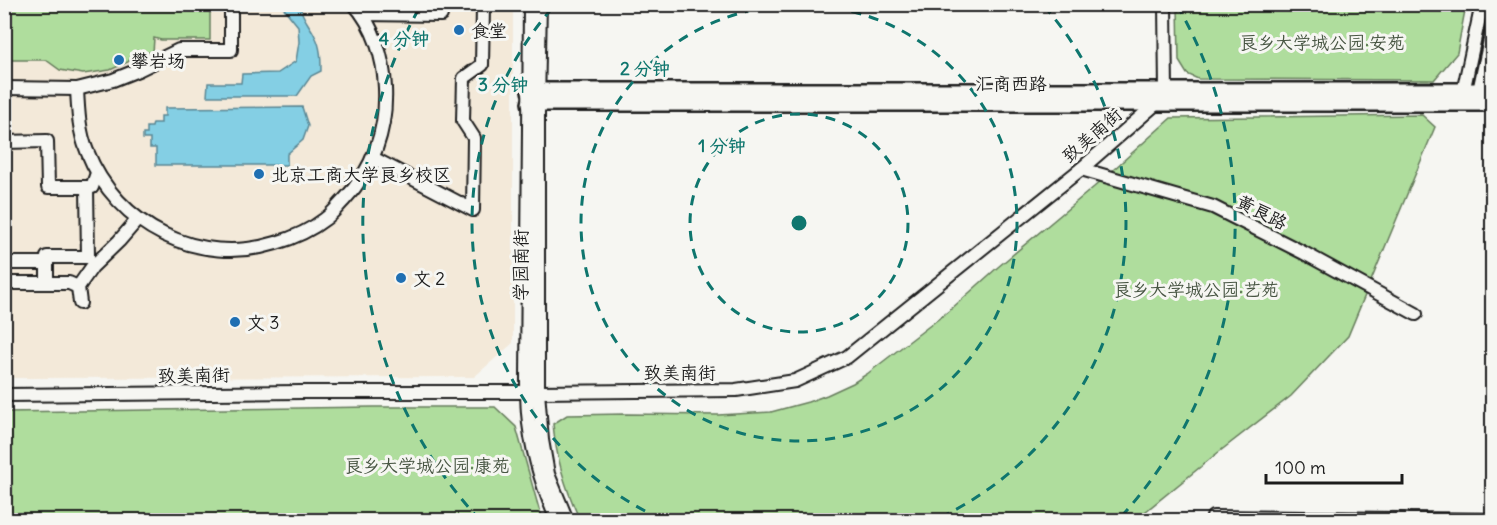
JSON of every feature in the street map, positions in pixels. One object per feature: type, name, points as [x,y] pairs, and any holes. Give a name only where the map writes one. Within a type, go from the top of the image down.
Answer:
[{"type":"main road","name":"汇商西路","points":[[534,97],[1474,96],[1492,103]]},
{"type":"street","points":[[4,88],[77,89],[113,80],[178,50],[231,50],[231,4]]},
{"type":"street","points":[[358,9],[441,15],[441,4]]},
{"type":"street","points":[[373,158],[472,210],[474,138],[463,122],[464,78],[482,65],[482,4]]},
{"type":"street","name":"学园南街","points":[[530,4],[534,97],[533,392],[548,474],[567,520]]},
{"type":"street","name":"学园南街","points":[[534,97],[540,4]]},
{"type":"street","points":[[1162,97],[1165,4]]},
{"type":"street","points":[[1474,96],[1472,47],[1482,4]]},
{"type":"street","points":[[77,89],[81,132],[86,151],[109,190],[138,219],[159,233],[179,242],[200,247],[244,250],[266,246],[287,240],[325,219],[356,188],[373,158],[382,130],[386,102],[385,76],[373,34],[358,9]]},
{"type":"street","points":[[1474,96],[1492,31]]},
{"type":"street","name":"致美南街","points":[[4,395],[736,390],[795,381],[847,357],[1081,169],[1162,97]]},
{"type":"street","points":[[4,142],[47,141],[48,187],[92,187],[97,173]]},
{"type":"street","name":"黄良路","points":[[1081,169],[1213,207],[1416,314]]},
{"type":"street","points":[[47,283],[47,257],[88,257],[87,187]]},
{"type":"street","points":[[80,303],[78,287],[92,267],[138,219]]},
{"type":"street","points":[[4,263],[47,263]]},
{"type":"street","points":[[4,283],[69,283],[78,287]]},
{"type":"street","name":"学园南街","points":[[533,392],[528,413],[534,453],[540,478],[556,520]]},
{"type":"street","points":[[1213,517],[1492,520]]},
{"type":"shaded area","name":"北京工商大学良乡校区","points":[[4,5],[513,5],[513,343],[474,377],[5,378]]},
{"type":"green space","points":[[5,4],[210,5],[210,40],[154,38],[153,53],[137,51],[128,62],[110,70],[83,74],[60,70],[46,60],[8,60],[7,70],[5,70]]},
{"type":"green space","name":"良乡大学城公园·安苑","points":[[1178,4],[1466,5],[1457,53],[1434,80],[1198,79],[1187,74],[1179,61]]},
{"type":"green space","name":"良乡大学城公园·艺苑","points":[[1422,115],[1435,127],[1348,336],[1291,396],[1135,520],[580,520],[562,474],[553,424],[567,415],[718,415],[771,412],[808,402],[853,383],[950,310],[1171,118]]},
{"type":"green space","name":"良乡大学城公园·康苑","points":[[495,407],[516,427],[544,520],[5,520],[5,412]]},
{"type":"water","points":[[281,5],[300,5],[318,44],[321,71],[311,76],[297,96],[207,96],[208,83],[241,83],[242,74],[278,73],[296,61],[299,42],[298,26]]},
{"type":"water","points":[[302,107],[308,126],[303,140],[287,154],[287,165],[156,165],[156,148],[150,148],[150,139],[143,139],[143,134],[147,134],[147,127],[152,127],[153,123],[161,123],[161,116],[165,116],[165,108]]},
{"type":"place","name":"食堂","points":[[459,30]]},
{"type":"place","name":"攀岩场","points":[[119,60]]},
{"type":"place","name":"北京工商大学良乡校区","points":[[259,174]]},
{"type":"place","name":"文 2","points":[[401,278]]},
{"type":"place","name":"文 3","points":[[235,322]]}]
